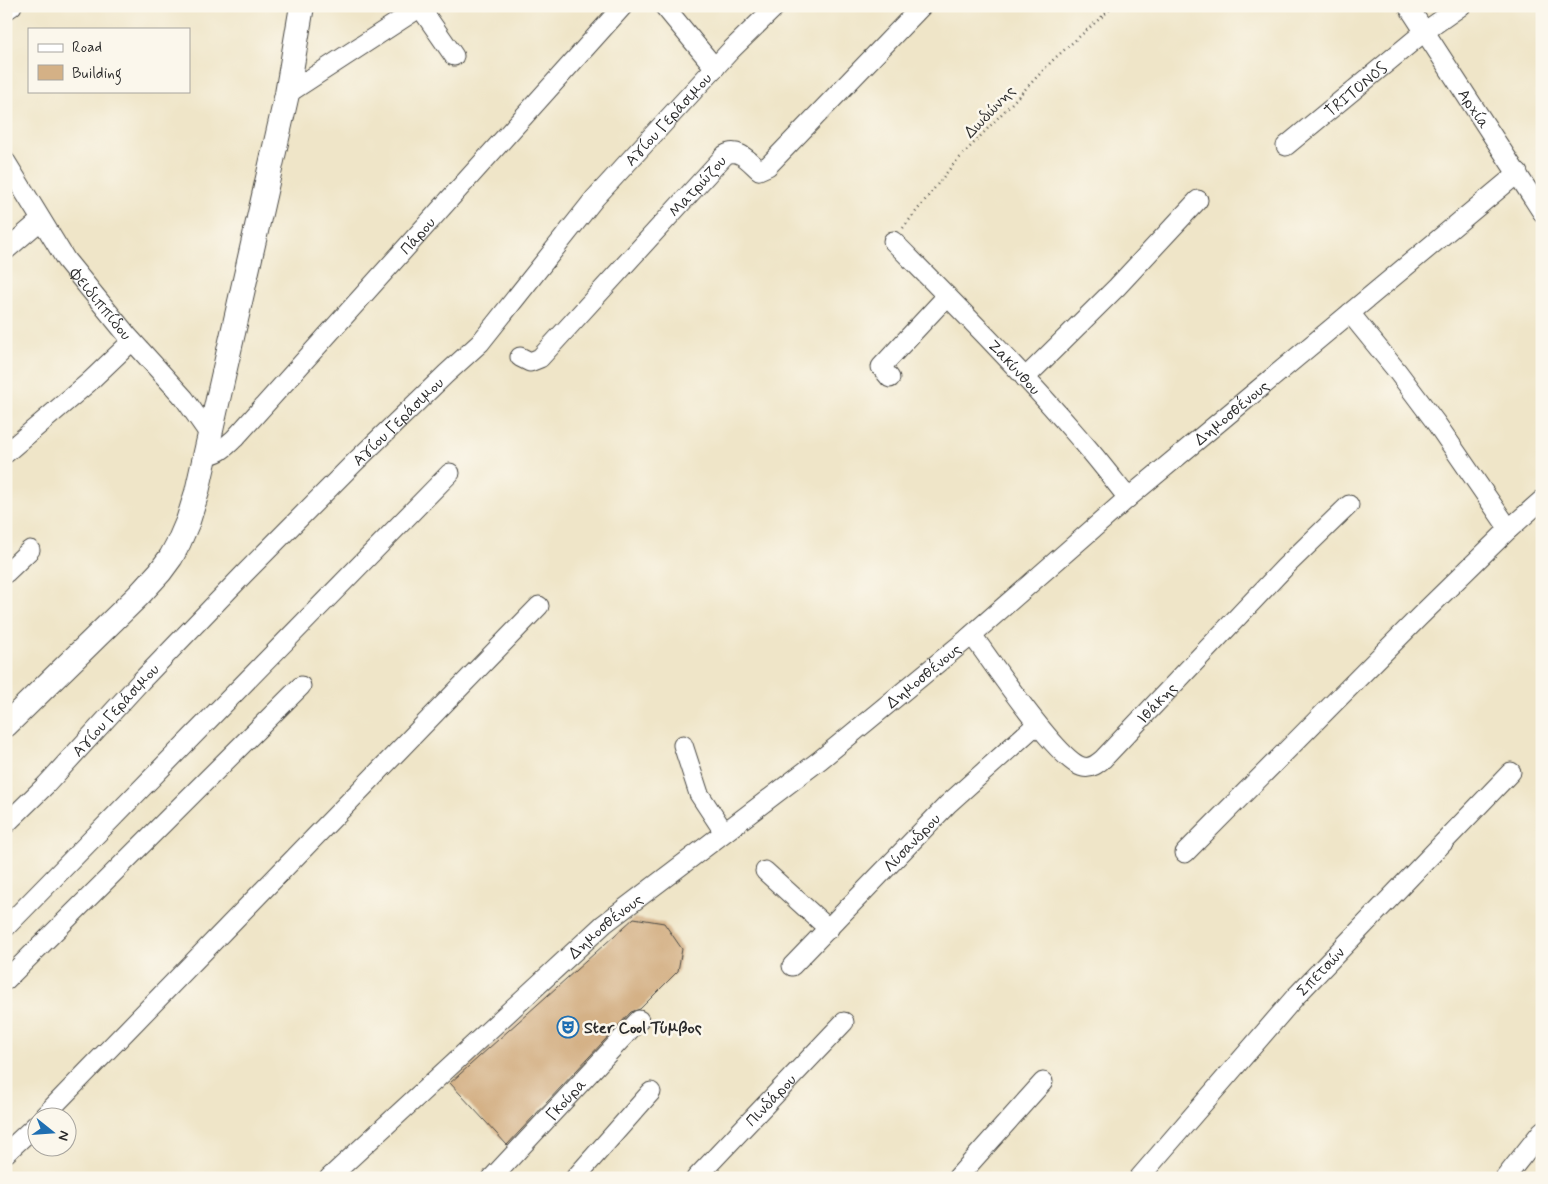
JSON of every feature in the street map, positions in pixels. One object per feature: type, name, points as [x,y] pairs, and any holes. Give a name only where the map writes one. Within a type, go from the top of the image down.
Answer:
[{"type":"main road","points":[[6,725],[138,596],[167,562],[179,542],[188,521],[197,492],[287,94],[302,6]]},
{"type":"street","points":[[6,10],[12,6]]},
{"type":"street","name":"Πάρου","points":[[207,445],[212,455],[221,451],[235,438],[623,6]]},
{"type":"street","points":[[664,6],[715,68]]},
{"type":"street","name":"Αγίου Γεράσιμου","points":[[6,824],[46,785],[141,681],[244,574],[355,462],[480,343],[595,198],[715,68],[776,6]]},
{"type":"street","name":"Ματρώζου","points":[[520,357],[530,362],[540,358],[724,155],[730,152],[739,153],[759,170],[768,166],[922,6]]},
{"type":"street","name":"Αρχία","points":[[1408,6],[1542,212]]},
{"type":"street","name":"TRITONOS","points":[[1286,146],[1424,32],[1461,6]]},
{"type":"street","points":[[287,94],[421,7],[454,56]]},
{"type":"street","name":"Φειδιππίδου","points":[[6,162],[66,260],[132,341],[184,398],[207,445]]},
{"type":"street","name":"Δημοσθένους","points":[[330,1178],[604,924],[820,760],[972,634],[1128,498],[1518,173]]},
{"type":"street","points":[[1025,378],[1118,287],[1198,200]]},
{"type":"street","points":[[6,250],[42,220]]},
{"type":"street","name":"Ζακύνθου","points":[[893,241],[1025,378],[1080,439],[1128,498]]},
{"type":"street","points":[[890,378],[882,367],[947,296]]},
{"type":"street","points":[[1350,312],[1436,423],[1509,529]]},
{"type":"street","points":[[6,453],[88,383],[132,341]]},
{"type":"street","points":[[6,927],[450,473]]},
{"type":"street","points":[[1185,853],[1509,529],[1542,500]]},
{"type":"street","name":"Ιθάκης","points":[[972,634],[1036,724],[1072,763],[1084,768],[1095,766],[1285,567],[1349,505]]},
{"type":"street","points":[[6,573],[30,550]]},
{"type":"street","points":[[54,1106],[539,606]]},
{"type":"street","points":[[6,980],[301,686]]},
{"type":"street","name":"Λύσανδρου","points":[[792,966],[948,804],[1036,724]]},
{"type":"street","points":[[682,745],[699,794],[724,832]]},
{"type":"street","name":"Σπετσών","points":[[1139,1178],[1296,996],[1510,772]]},
{"type":"street","points":[[765,871],[829,929]]},
{"type":"street","name":"Γκούρα","points":[[492,1178],[639,1020]]},
{"type":"street","name":"Πινδάρου","points":[[696,1178],[844,1022]]},
{"type":"street","points":[[957,1178],[1043,1082]]},
{"type":"street","points":[[575,1178],[651,1092]]},
{"type":"street","points":[[1505,1178],[1542,1131]]},
{"type":"street","points":[[6,1153],[28,1133]]},
{"type":"street","points":[[330,1178],[340,1178]]},
{"type":"path","name":"Δωδώνης","points":[[893,241],[952,166],[1054,59],[1114,6]]},
{"type":"building","name":"Ster Cool Τύμβος","points":[[634,918],[664,923],[682,949],[678,971],[640,1009],[631,1012],[507,1145],[450,1083]]},
{"type":"place","name":"Ster Cool Τύμβος","points":[[568,1027]]}]
